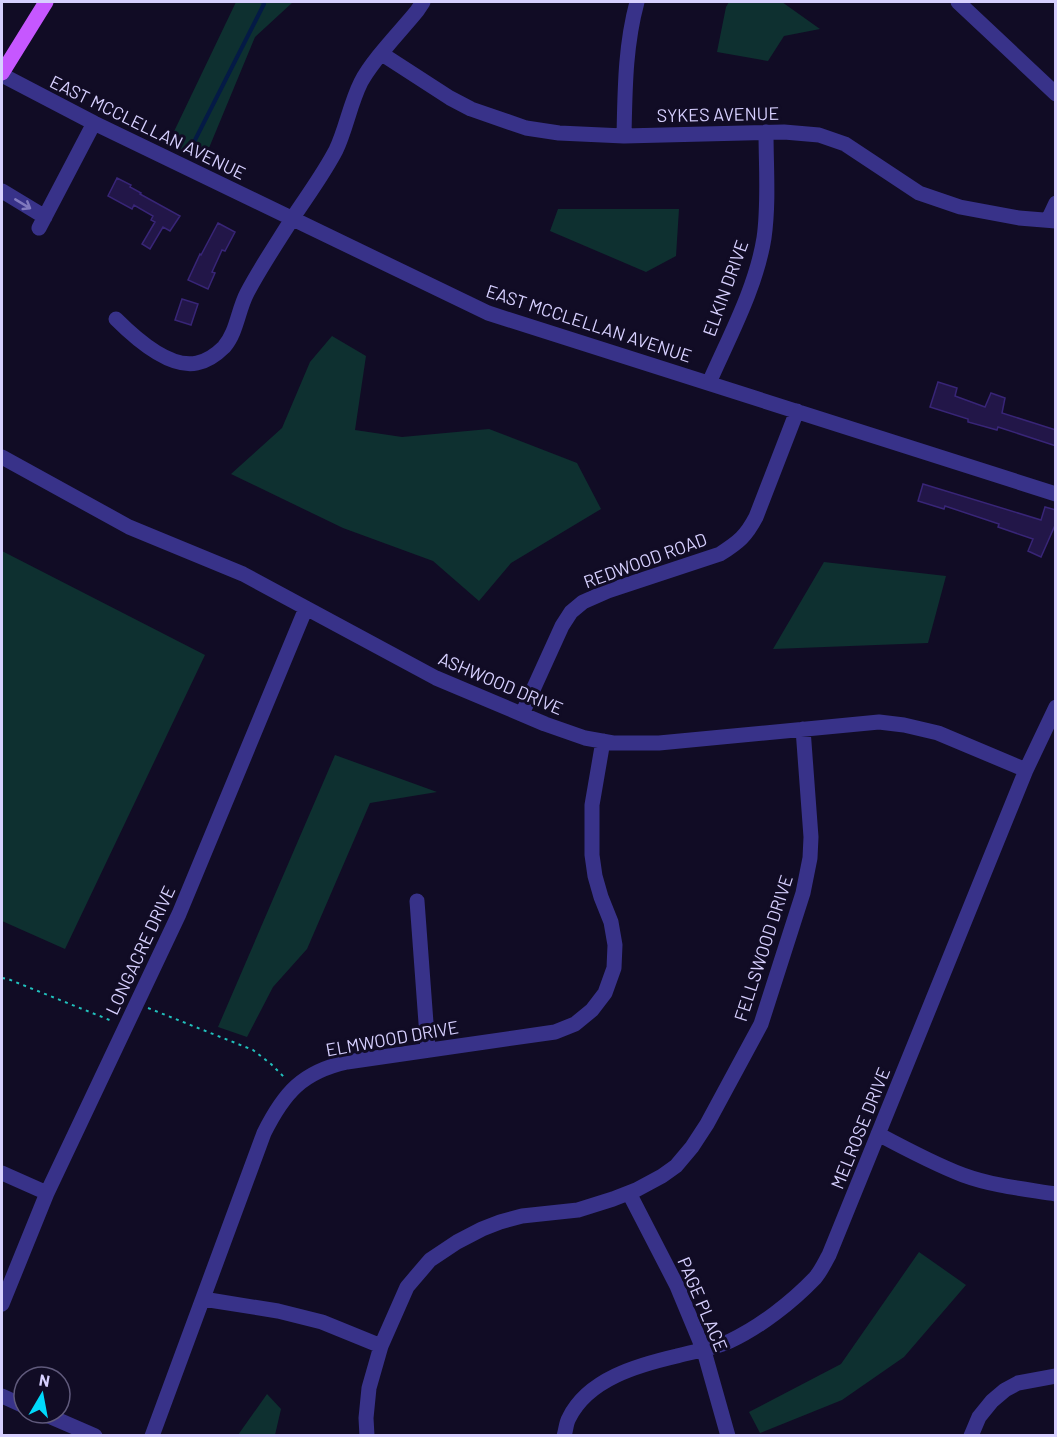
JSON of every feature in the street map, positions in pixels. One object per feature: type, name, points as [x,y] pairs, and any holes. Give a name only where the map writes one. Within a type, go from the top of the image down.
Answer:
[{"type":"main road","points":[[2,74],[46,2]]},
{"type":"street","points":[[116,319],[136,339],[178,362],[196,364],[212,357],[223,348],[231,336],[246,294],[331,159],[361,83],[371,66],[423,2]]},
{"type":"street","points":[[624,136],[626,68],[632,21],[637,2]]},
{"type":"street","points":[[958,2],[1056,94]]},
{"type":"street","name":"SYKES AVENUE","points":[[382,54],[471,110],[526,128],[560,133],[624,136],[766,132],[819,135],[845,144],[919,193],[960,207],[1019,218],[1052,221]]},
{"type":"street","name":"EAST MCCLELLAN AVENUE","points":[[2,74],[94,123],[488,313],[1056,494]]},
{"type":"street","points":[[2,191],[42,222],[94,123]]},
{"type":"street","name":"ELKIN DRIVE","points":[[709,383],[746,299],[764,238],[766,132]]},
{"type":"street","points":[[1052,221],[1056,202]]},
{"type":"street","name":"REDWOOD ROAD","points":[[522,714],[561,626],[571,612],[583,602],[608,591],[720,554],[735,545],[748,532],[797,411]]},
{"type":"street","name":"ASHWOOD DRIVE","points":[[2,457],[129,527],[243,574],[436,678],[545,724],[585,738],[613,743],[658,743],[879,722],[904,725],[938,734],[1026,770]]},
{"type":"street","name":"LONGACRE DRIVE","points":[[2,1304],[47,1193],[179,914],[306,608]]},
{"type":"street","name":"MELROSE DRIVE","points":[[564,1436],[568,1419],[579,1402],[600,1383],[632,1369],[676,1356],[704,1351],[730,1340],[791,1301],[816,1276],[829,1255],[1026,770],[1056,707]]},
{"type":"street","name":"FELLSWOOD DRIVE","points":[[367,1436],[369,1388],[381,1346],[406,1287],[430,1260],[457,1242],[500,1222],[522,1216],[578,1210],[629,1193],[676,1166],[707,1124],[761,1024],[803,893],[810,858],[811,837],[803,729]]},
{"type":"street","name":"ELMWOOD DRIVE","points":[[152,1436],[264,1133],[286,1097],[300,1083],[315,1072],[331,1066],[555,1032],[575,1024],[592,1010],[605,993],[615,968],[615,945],[611,922],[595,876],[592,845],[592,805],[603,741]]},
{"type":"street","points":[[417,902],[428,1050]]},
{"type":"street","points":[[878,1134],[965,1176],[1006,1187],[1056,1194]]},
{"type":"street","points":[[2,1173],[47,1193]]},
{"type":"street","name":"PAGE PLACE","points":[[629,1193],[677,1286],[704,1351],[728,1436]]},
{"type":"street","points":[[203,1299],[300,1316],[322,1322],[381,1346]]},
{"type":"street","points":[[971,1436],[979,1417],[1005,1390],[1018,1383],[1056,1376]]},
{"type":"street","points":[[70,1425],[95,1436]]},
{"type":"path","points":[[2,977],[126,1027]]},
{"type":"path","points":[[137,1004],[253,1050],[271,1064],[294,1089]]},
{"type":"green space","points":[[236,2],[293,2],[255,37],[204,160],[168,144]]},
{"type":"green space","points":[[729,2],[782,2],[820,29],[784,36],[768,61],[717,52]]},
{"type":"green space","points":[[558,209],[679,209],[676,256],[646,272],[550,231]]},
{"type":"green space","points":[[332,336],[366,356],[355,430],[402,437],[489,429],[577,463],[601,509],[511,563],[479,601],[433,561],[343,528],[231,474],[282,428],[310,362]]},
{"type":"green space","points":[[2,551],[205,655],[65,949],[2,921]]},
{"type":"green space","points":[[824,562],[946,576],[928,643],[773,649]]},
{"type":"green space","points":[[335,755],[437,792],[370,803],[307,949],[273,987],[247,1037],[218,1027]]},
{"type":"green space","points":[[919,1252],[966,1285],[904,1357],[842,1400],[760,1433],[749,1412],[841,1364]]},
{"type":"green space","points":[[267,1394],[281,1409],[275,1435],[238,1435]]},
{"type":"building","points":[[117,178],[131,185],[130,187],[140,194],[180,216],[170,231],[163,227],[150,249],[142,244],[155,222],[151,220],[153,216],[134,205],[132,209],[108,196]]},
{"type":"building","points":[[218,223],[235,232],[225,251],[222,250],[212,272],[215,273],[208,289],[188,280]]},
{"type":"building","points":[[182,299],[198,304],[191,325],[175,320]]},
{"type":"building","points":[[938,382],[957,388],[955,396],[985,407],[991,393],[1005,398],[1002,413],[1056,430],[1056,446],[998,427],[997,430],[968,422],[968,419],[930,407]]},
{"type":"building","points":[[923,484],[1041,520],[1045,507],[1056,510],[1056,523],[1041,557],[1028,551],[1033,539],[998,527],[999,524],[945,506],[944,509],[918,501]]},
{"type":"waterway","points":[[192,146],[263,2]]}]
